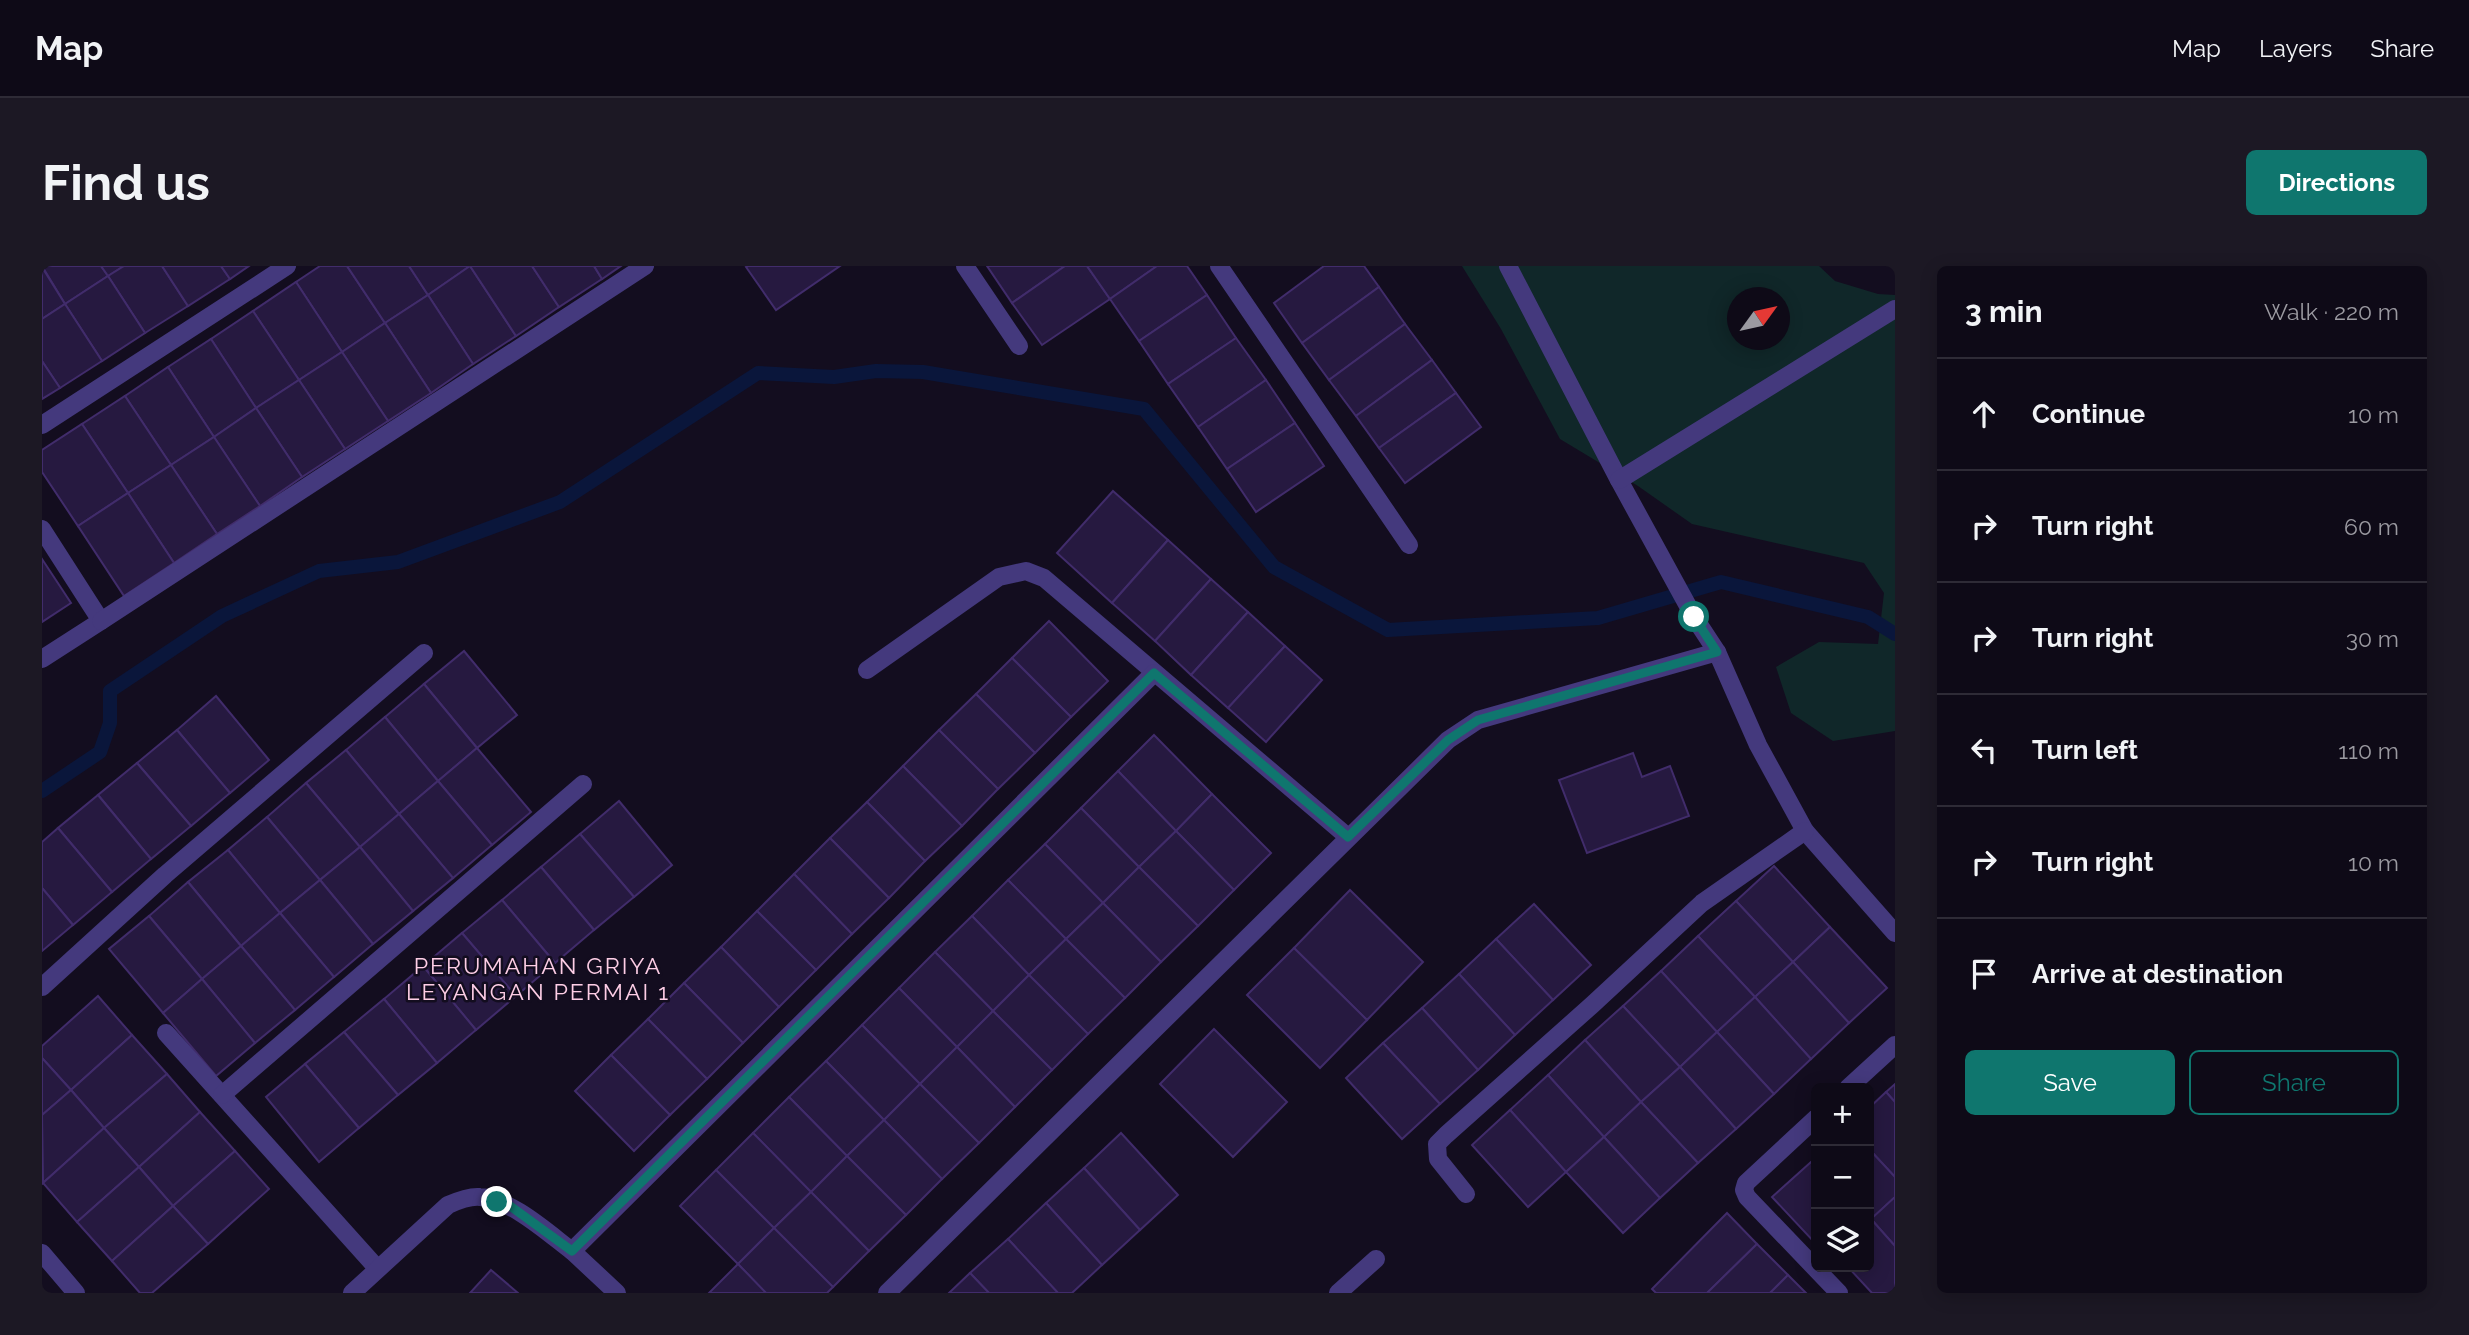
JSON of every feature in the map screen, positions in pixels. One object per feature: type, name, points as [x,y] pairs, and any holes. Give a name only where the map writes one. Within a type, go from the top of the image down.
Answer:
[{"type":"street","points":[[42,425],[287,266]]},
{"type":"street","points":[[42,659],[645,266]]},
{"type":"street","points":[[965,266],[1019,346]]},
{"type":"street","points":[[1219,266],[1409,545]]},
{"type":"street","points":[[1508,266],[1619,480],[1694,617],[1717,652],[1758,745],[1805,831],[1895,933]]},
{"type":"street","points":[[1619,480],[1895,309]]},
{"type":"street","points":[[42,529],[101,621]]},
{"type":"street","points":[[867,670],[999,577],[1026,571],[1044,578],[1348,837]]},
{"type":"street","points":[[887,1293],[1448,740],[1478,720],[1717,652]]},
{"type":"street","points":[[42,987],[165,875],[424,653]]},
{"type":"street","points":[[572,1251],[1154,673]]},
{"type":"street","points":[[222,1095],[583,784]]},
{"type":"street","points":[[1466,1194],[1437,1154],[1437,1144],[1702,903],[1805,831]]},
{"type":"street","points":[[166,1033],[376,1268]]},
{"type":"street","points":[[1853,1083],[1895,1045]]},
{"type":"street","points":[[1811,1123],[1746,1182],[1744,1190],[1747,1197],[1839,1293]]},
{"type":"street","points":[[352,1293],[376,1268],[448,1205],[461,1199],[481,1196],[510,1206],[572,1251],[617,1293]]},
{"type":"street","points":[[42,1253],[76,1293]]},
{"type":"street","points":[[1338,1293],[1376,1259]]},
{"type":"green space","points":[[1462,266],[1819,266],[1835,281],[1878,294],[1895,295],[1895,731],[1833,741],[1791,713],[1776,667],[1819,642],[1878,644],[1884,593],[1864,563],[1692,524],[1638,486],[1560,439],[1501,329]]},
{"type":"building","points":[[42,266],[101,266],[108,276],[65,304]]},
{"type":"building","points":[[101,266],[124,266],[108,276]]},
{"type":"building","points":[[124,266],[162,266],[188,306],[145,333],[108,276]]},
{"type":"building","points":[[162,266],[221,266],[230,279],[188,306]]},
{"type":"building","points":[[221,266],[249,266],[230,279]]},
{"type":"building","points":[[320,266],[347,266],[385,323],[342,352],[296,282]]},
{"type":"building","points":[[347,266],[409,266],[428,295],[385,323]]},
{"type":"building","points":[[409,266],[470,266],[428,295]]},
{"type":"building","points":[[470,266],[516,336],[473,364],[428,295]]},
{"type":"building","points":[[470,266],[532,266],[559,307],[516,336]]},
{"type":"building","points":[[532,266],[594,266],[602,279],[559,307]]},
{"type":"building","points":[[594,266],[621,266],[602,279]]},
{"type":"building","points":[[840,266],[776,310],[746,267]]},
{"type":"building","points":[[987,266],[1065,266],[1012,303]]},
{"type":"building","points":[[1065,266],[1087,266],[1110,299],[1042,345],[1012,303]]},
{"type":"building","points":[[1087,266],[1157,266],[1110,299]]},
{"type":"building","points":[[1157,266],[1187,266],[1207,295],[1139,341],[1110,299]]},
{"type":"building","points":[[1324,266],[1364,266],[1379,287],[1302,343],[1274,303]]},
{"type":"building","points":[[42,267],[65,304],[42,319]]},
{"type":"building","points":[[108,276],[145,333],[102,361],[65,304]]},
{"type":"building","points":[[296,282],[342,352],[299,380],[253,311]]},
{"type":"building","points":[[1379,287],[1405,324],[1329,380],[1302,343]]},
{"type":"building","points":[[428,295],[473,364],[431,393],[385,323]]},
{"type":"building","points":[[1207,295],[1236,338],[1168,384],[1139,341]]},
{"type":"building","points":[[65,304],[102,361],[60,388],[42,361],[42,319]]},
{"type":"building","points":[[253,311],[299,380],[256,408],[211,339]]},
{"type":"building","points":[[385,323],[431,393],[388,421],[342,352]]},
{"type":"building","points":[[1405,324],[1432,360],[1356,416],[1329,380]]},
{"type":"building","points":[[1236,338],[1266,380],[1198,427],[1168,384]]},
{"type":"building","points":[[211,339],[256,408],[214,437],[168,367]]},
{"type":"building","points":[[342,352],[388,421],[345,449],[299,380]]},
{"type":"building","points":[[1432,360],[1456,393],[1379,448],[1356,416]]},
{"type":"building","points":[[42,361],[60,388],[42,399]]},
{"type":"building","points":[[168,367],[214,437],[171,465],[125,396]]},
{"type":"building","points":[[299,380],[345,449],[302,477],[256,408]]},
{"type":"building","points":[[1266,380],[1295,423],[1227,469],[1198,427]]},
{"type":"building","points":[[1456,393],[1481,427],[1405,483],[1379,448]]},
{"type":"building","points":[[125,396],[171,465],[128,493],[82,424]]},
{"type":"building","points":[[256,408],[302,477],[260,506],[214,437]]},
{"type":"building","points":[[1295,423],[1324,466],[1256,512],[1227,469]]},
{"type":"building","points":[[82,424],[128,493],[78,526],[42,472],[42,450]]},
{"type":"building","points":[[214,437],[260,506],[217,534],[171,465]]},
{"type":"building","points":[[171,465],[217,534],[174,563],[128,493]]},
{"type":"building","points":[[1113,491],[1168,540],[1112,603],[1057,553]]},
{"type":"building","points":[[128,493],[174,563],[124,596],[78,526]]},
{"type":"building","points":[[1168,540],[1211,579],[1155,641],[1112,603]]},
{"type":"building","points":[[42,559],[71,603],[42,622]]},
{"type":"building","points":[[1211,579],[1248,612],[1191,675],[1155,641]]},
{"type":"building","points":[[1248,612],[1285,646],[1228,708],[1191,675]]},
{"type":"building","points":[[1049,621],[1108,681],[1071,717],[1012,658]]},
{"type":"building","points":[[1285,646],[1322,680],[1266,742],[1228,708]]},
{"type":"building","points":[[464,651],[517,715],[477,748],[424,684]]},
{"type":"building","points":[[1012,658],[1071,717],[1035,753],[976,694]]},
{"type":"building","points":[[424,684],[477,748],[438,781],[385,717]]},
{"type":"building","points":[[976,694],[1035,753],[998,789],[939,730]]},
{"type":"building","points":[[216,696],[269,760],[230,793],[177,730]]},
{"type":"building","points":[[385,717],[438,781],[399,814],[346,750]]},
{"type":"building","points":[[177,730],[230,793],[191,826],[137,763]]},
{"type":"building","points":[[939,730],[998,789],[962,826],[903,766]]},
{"type":"building","points":[[1154,735],[1212,794],[1176,831],[1118,771]]},
{"type":"building","points":[[477,748],[531,812],[492,845],[438,781]]},
{"type":"building","points":[[346,750],[399,814],[360,847],[306,783]]},
{"type":"building","points":[[1633,753],[1642,777],[1670,766],[1689,816],[1587,853],[1559,780]]},
{"type":"building","points":[[137,763],[191,826],[151,859],[98,795]]},
{"type":"building","points":[[903,766],[962,826],[925,861],[867,802]]},
{"type":"building","points":[[1118,771],[1176,831],[1139,867],[1081,808]]},
{"type":"building","points":[[438,781],[492,845],[453,878],[399,814]]},
{"type":"building","points":[[306,783],[360,847],[320,880],[267,817]]},
{"type":"building","points":[[1212,794],[1271,853],[1234,890],[1176,831]]},
{"type":"building","points":[[98,795],[151,859],[112,892],[58,828]]},
{"type":"building","points":[[619,801],[672,865],[634,897],[580,834]]},
{"type":"building","points":[[867,802],[925,861],[889,898],[830,838]]},
{"type":"building","points":[[1081,808],[1139,867],[1103,903],[1045,844]]},
{"type":"building","points":[[399,814],[453,878],[413,911],[360,847]]},
{"type":"building","points":[[267,817],[320,880],[280,913],[228,850]]},
{"type":"building","points":[[58,828],[112,892],[73,925],[42,888],[42,842]]},
{"type":"building","points":[[1176,831],[1234,890],[1198,926],[1139,867]]},
{"type":"building","points":[[580,834],[634,897],[594,930],[541,867]]},
{"type":"building","points":[[830,838],[889,898],[852,934],[794,874]]},
{"type":"building","points":[[1045,844],[1103,903],[1066,939],[1008,880]]},
{"type":"building","points":[[360,847],[413,911],[373,944],[320,880]]},
{"type":"building","points":[[228,850],[280,913],[241,946],[188,882]]},
{"type":"building","points":[[1774,866],[1830,927],[1793,962],[1736,901]]},
{"type":"building","points":[[541,867],[594,930],[555,963],[502,900]]},
{"type":"building","points":[[1139,867],[1198,926],[1161,962],[1103,903]]},
{"type":"building","points":[[794,874],[852,934],[816,970],[757,911]]},
{"type":"building","points":[[320,880],[373,944],[334,977],[280,913]]},
{"type":"building","points":[[1008,880],[1066,939],[1029,975],[972,916]]},
{"type":"building","points":[[188,882],[241,946],[202,979],[149,916]]},
{"type":"building","points":[[42,888],[73,925],[42,951]]},
{"type":"building","points":[[1350,890],[1423,962],[1367,1020],[1294,948]]},
{"type":"building","points":[[502,900],[555,963],[516,996],[462,933]]},
{"type":"building","points":[[1736,901],[1793,962],[1755,997],[1698,936]]},
{"type":"building","points":[[1103,903],[1161,962],[1125,998],[1066,939]]},
{"type":"building","points":[[1534,904],[1591,965],[1553,1000],[1496,939]]},
{"type":"building","points":[[757,911],[816,970],[779,1007],[721,947]]},
{"type":"building","points":[[280,913],[334,977],[295,1010],[241,946]]},
{"type":"building","points":[[149,916],[202,979],[163,1013],[109,949]]},
{"type":"building","points":[[972,916],[1029,975],[993,1011],[935,952]]},
{"type":"building","points":[[1830,927],[1887,988],[1849,1023],[1793,962]]},
{"type":"building","points":[[462,933],[516,996],[476,1030],[423,966]]},
{"type":"building","points":[[1698,936],[1755,997],[1717,1032],[1661,971]]},
{"type":"building","points":[[1066,939],[1125,998],[1088,1034],[1029,975]]},
{"type":"building","points":[[1496,939],[1553,1000],[1515,1035],[1459,974]]},
{"type":"building","points":[[241,946],[295,1010],[255,1043],[202,979]]},
{"type":"building","points":[[721,947],[779,1007],[743,1043],[684,983]]},
{"type":"building","points":[[1294,948],[1367,1020],[1320,1068],[1247,995]]},
{"type":"building","points":[[935,952],[993,1011],[957,1047],[899,988]]},
{"type":"building","points":[[1793,962],[1849,1023],[1811,1059],[1755,997]]},
{"type":"building","points":[[423,966],[476,1030],[437,1063],[384,999]]},
{"type":"building","points":[[1661,971],[1717,1032],[1680,1067],[1623,1006]]},
{"type":"building","points":[[1459,974],[1515,1035],[1478,1070],[1422,1008]]},
{"type":"building","points":[[1029,975],[1088,1034],[1052,1070],[993,1011]]},
{"type":"building","points":[[202,979],[255,1043],[216,1076],[163,1013]]},
{"type":"building","points":[[684,983],[743,1043],[707,1079],[648,1019]]},
{"type":"building","points":[[899,988],[957,1047],[920,1084],[862,1025]]},
{"type":"building","points":[[98,996],[132,1035],[71,1090],[42,1058],[42,1046]]},
{"type":"building","points":[[1755,997],[1811,1059],[1774,1094],[1717,1032]]},
{"type":"building","points":[[384,999],[437,1063],[398,1095],[344,1032]]},
{"type":"building","points":[[1623,1006],[1680,1067],[1641,1102],[1585,1040]]},
{"type":"building","points":[[1422,1008],[1478,1070],[1440,1104],[1383,1043]]},
{"type":"building","points":[[993,1011],[1052,1070],[1015,1107],[957,1047]]},
{"type":"building","points":[[648,1019],[707,1079],[670,1115],[611,1055]]},
{"type":"building","points":[[862,1025],[920,1084],[884,1120],[826,1061]]},
{"type":"building","points":[[1214,1029],[1287,1102],[1233,1157],[1160,1084]]},
{"type":"building","points":[[344,1032],[398,1095],[359,1128],[305,1064]]},
{"type":"building","points":[[1717,1032],[1774,1094],[1736,1129],[1680,1067]]},
{"type":"building","points":[[132,1035],[167,1074],[104,1128],[71,1090]]},
{"type":"building","points":[[1585,1040],[1641,1102],[1604,1137],[1548,1075]]},
{"type":"building","points":[[1383,1043],[1440,1104],[1402,1139],[1346,1078]]},
{"type":"building","points":[[957,1047],[1015,1107],[979,1143],[920,1084]]},
{"type":"building","points":[[611,1055],[670,1115],[634,1151],[575,1091]]},
{"type":"building","points":[[42,1058],[71,1090],[42,1115]]},
{"type":"building","points":[[826,1061],[884,1120],[847,1156],[789,1097]]},
{"type":"building","points":[[305,1064],[359,1128],[319,1162],[266,1097]]},
{"type":"building","points":[[1680,1067],[1736,1129],[1698,1163],[1641,1102]]},
{"type":"building","points":[[167,1074],[200,1112],[139,1167],[104,1128]]},
{"type":"building","points":[[1548,1075],[1604,1137],[1566,1172],[1510,1110]]},
{"type":"building","points":[[920,1084],[979,1143],[942,1179],[884,1120]]},
{"type":"building","points":[[1895,1084],[1895,1102],[1886,1092]]},
{"type":"building","points":[[71,1090],[104,1128],[43,1183],[42,1115]]},
{"type":"building","points":[[1886,1092],[1895,1102],[1895,1177],[1874,1154],[1874,1103]]},
{"type":"building","points":[[789,1097],[847,1156],[811,1192],[753,1133]]},
{"type":"building","points":[[1641,1102],[1698,1163],[1660,1198],[1604,1137]]},
{"type":"building","points":[[1510,1110],[1566,1172],[1528,1207],[1472,1145]]},
{"type":"building","points":[[200,1112],[235,1151],[173,1206],[139,1167]]},
{"type":"building","points":[[884,1120],[942,1179],[906,1215],[847,1156]]},
{"type":"building","points":[[104,1128],[139,1167],[77,1222],[43,1183]]},
{"type":"building","points":[[753,1133],[811,1192],[774,1228],[716,1170]]},
{"type":"building","points":[[1121,1133],[1178,1195],[1140,1230],[1084,1168]]},
{"type":"building","points":[[1604,1137],[1660,1198],[1623,1233],[1566,1172]]},
{"type":"building","points":[[235,1151],[269,1189],[208,1244],[173,1206]]},
{"type":"building","points":[[1874,1154],[1895,1177],[1895,1197],[1874,1216]]},
{"type":"building","points":[[847,1156],[906,1215],[869,1251],[811,1192]]},
{"type":"building","points":[[1811,1162],[1811,1239],[1772,1197]]},
{"type":"building","points":[[139,1167],[173,1206],[112,1261],[77,1222]]},
{"type":"building","points":[[1084,1168],[1140,1230],[1102,1265],[1046,1203]]},
{"type":"building","points":[[716,1170],[774,1228],[738,1264],[680,1206]]},
{"type":"building","points":[[811,1192],[869,1251],[833,1287],[774,1228]]},
{"type":"building","points":[[1895,1197],[1895,1246],[1874,1222],[1874,1216]]},
{"type":"building","points":[[1046,1203],[1102,1265],[1072,1293],[1058,1293],[1008,1239]]},
{"type":"building","points":[[173,1206],[208,1244],[152,1293],[140,1293],[112,1261]]},
{"type":"building","points":[[1727,1213],[1757,1244],[1707,1293],[1656,1293],[1652,1289]]},
{"type":"building","points":[[1874,1222],[1895,1246],[1895,1293],[1872,1293],[1853,1272],[1874,1272]]},
{"type":"building","points":[[774,1228],[833,1287],[827,1293],[766,1293],[738,1264]]},
{"type":"building","points":[[1008,1239],[1058,1293],[989,1293],[970,1273]]},
{"type":"building","points":[[1757,1244],[1788,1275],[1770,1293],[1707,1293]]},
{"type":"building","points":[[738,1264],[766,1293],[709,1293]]},
{"type":"building","points":[[491,1270],[518,1293],[470,1293]]},
{"type":"building","points":[[970,1273],[989,1293],[949,1293]]},
{"type":"building","points":[[1788,1275],[1806,1293],[1770,1293]]},
{"type":"waterway","points":[[42,791],[100,752],[110,723],[110,691],[222,616],[319,571],[398,562],[560,502],[758,373],[834,377],[876,371],[923,372],[1144,409],[1274,567],[1388,630],[1598,618],[1721,582],[1868,617],[1895,634]]},
{"type":"district","name":"PERUMAHAN GRIYA LEYANGAN PERMAI 1","points":[[538,979]]},
{"type":"route","points":[[497,1202],[510,1206],[572,1251],[1154,673],[1348,837],[1448,740],[1478,720],[1717,652],[1694,617]]}]
